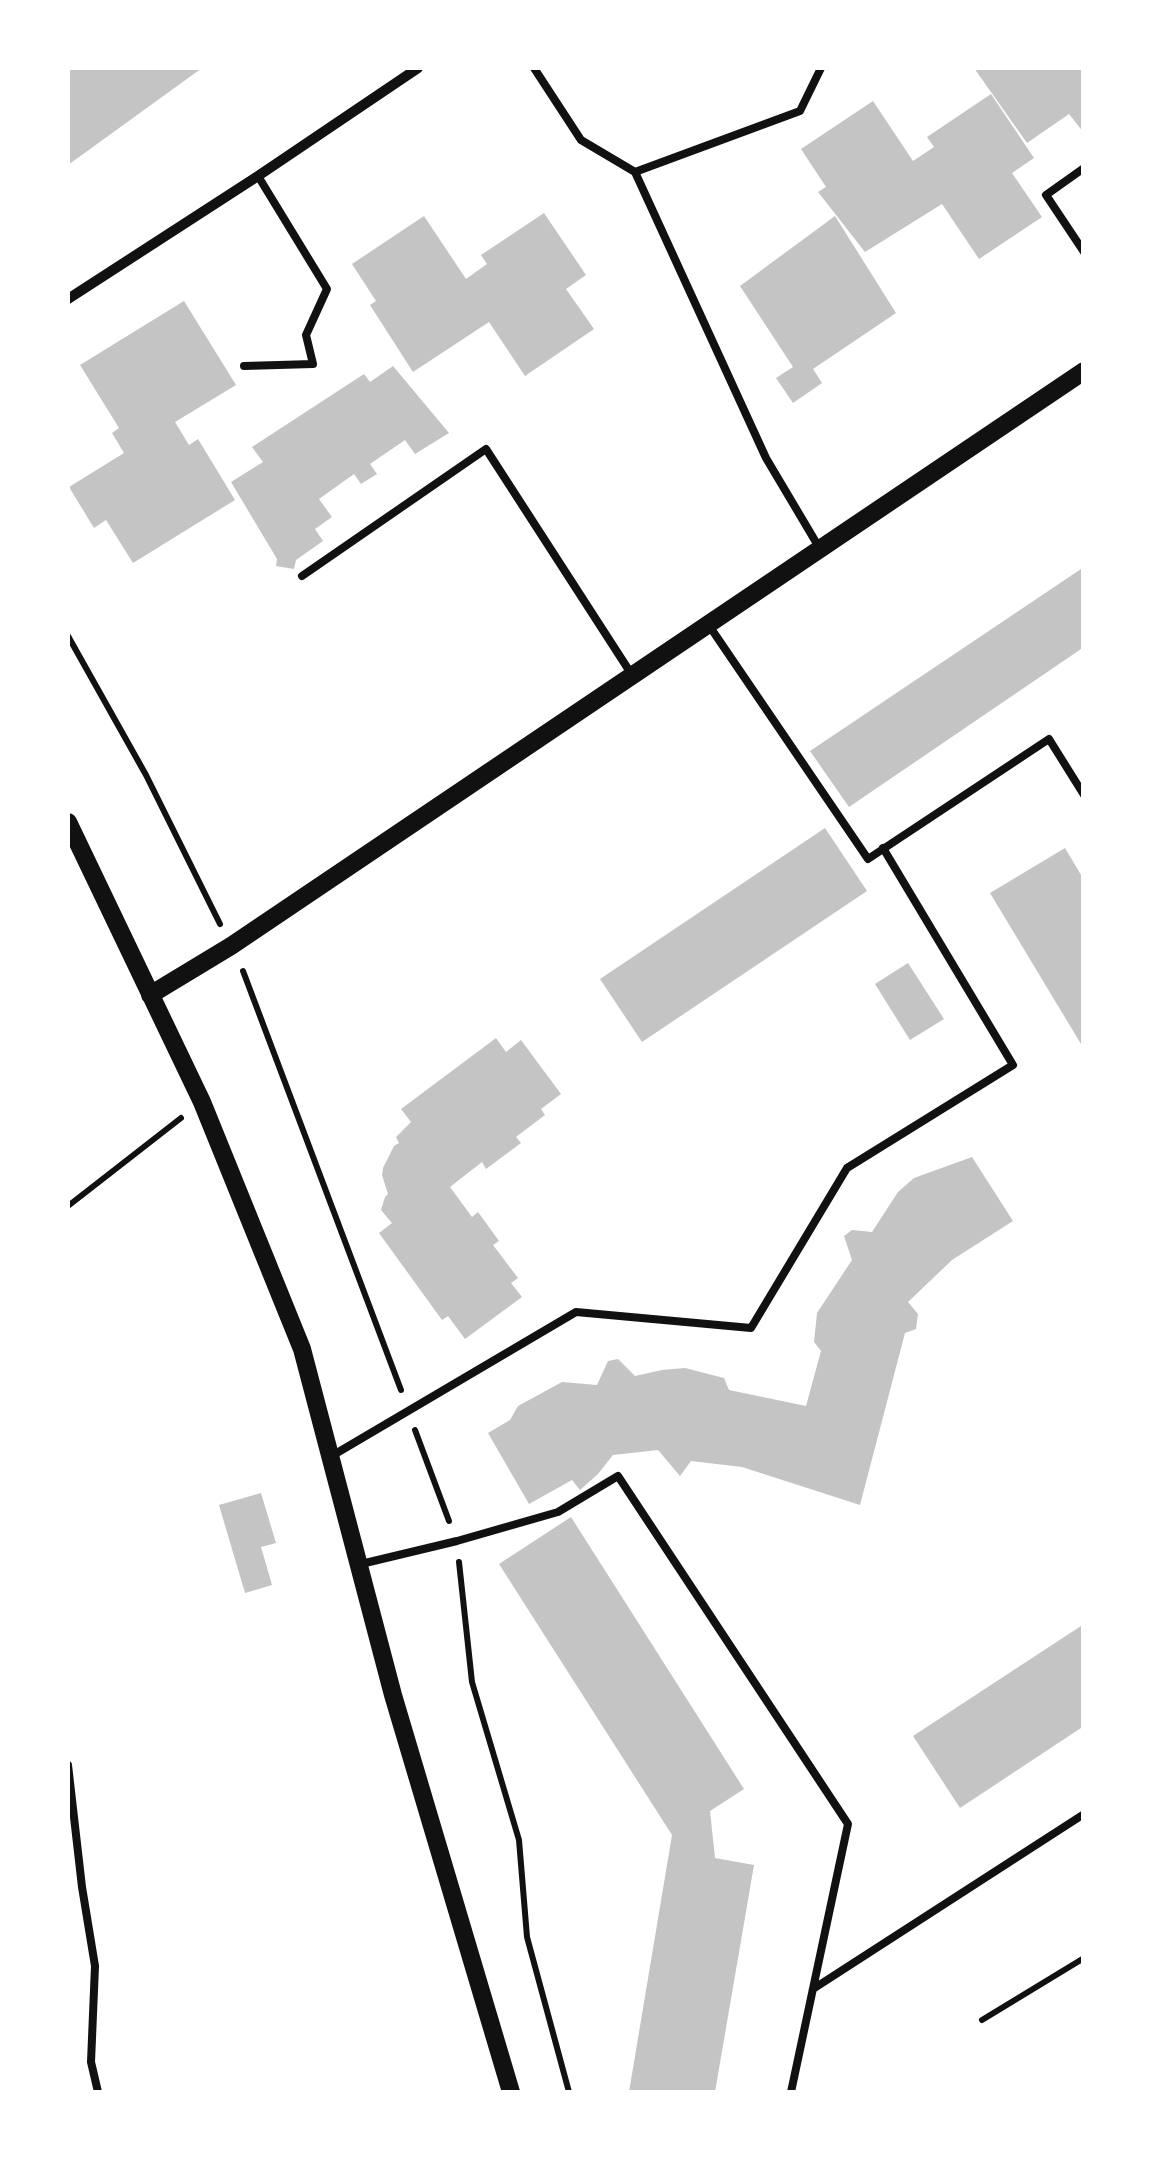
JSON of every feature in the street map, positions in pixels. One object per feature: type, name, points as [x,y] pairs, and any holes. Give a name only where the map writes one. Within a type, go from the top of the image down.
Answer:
[{"type":"street","points":[[68,299],[418,68]]},
{"type":"street","points":[[150,995],[230,946],[1084,371]]},
{"type":"street","points":[[68,822],[202,1102],[302,1348],[393,1695],[511,2092]]},
{"type":"lane","points":[[534,68],[581,140],[635,172],[766,458],[820,549]]},
{"type":"lane","points":[[635,172],[800,111],[821,68]]},
{"type":"lane","points":[[1084,168],[1046,195],[1084,252]]},
{"type":"lane","points":[[244,366],[313,364],[306,335],[327,290],[258,176]]},
{"type":"lane","points":[[302,576],[486,449],[632,675]]},
{"type":"lane","points":[[708,624],[868,859],[1050,739],[1084,795]]},
{"type":"lane","points":[[330,1457],[576,1312],[751,1328],[847,1168],[1013,1064],[883,848]]},
{"type":"lane","points":[[359,1565],[558,1512],[618,1476],[848,1824],[791,2092]]},
{"type":"lane","points":[[68,1765],[95,1966],[91,2062],[98,2092]]},
{"type":"lane","points":[[813,1989],[1084,1814]]},
{"type":"path","points":[[68,636],[146,775],[255,998],[456,1541],[472,1682],[519,1840],[527,1937],[569,2092]]},
{"type":"path","points":[[68,1206],[202,1102]]},
{"type":"path","points":[[982,2020],[1084,1958]]},
{"type":"building","points":[[68,68],[202,68],[68,165]]},
{"type":"building","points":[[974,68],[1084,68],[1084,133],[1069,114],[1027,143]]},
{"type":"building","points":[[991,94],[1034,158],[1012,173],[1042,217],[979,259],[942,204],[865,252],[818,192],[826,187],[801,149],[873,101],[913,161],[934,147],[927,137]]},
{"type":"building","points":[[544,213],[586,275],[566,289],[594,329],[525,376],[489,322],[413,372],[370,305],[376,301],[352,264],[424,216],[466,279],[487,264],[481,255]]},
{"type":"building","points":[[835,216],[896,313],[813,369],[822,383],[793,403],[776,378],[793,367],[740,286]]},
{"type":"building","points":[[184,301],[236,385],[175,422],[189,445],[198,439],[235,500],[133,563],[106,520],[94,528],[69,487],[124,453],[112,433],[119,428],[80,365]]},
{"type":"building","points":[[393,366],[449,433],[415,454],[405,440],[370,464],[377,474],[361,484],[354,474],[319,499],[332,517],[315,529],[323,541],[296,560],[294,569],[276,566],[277,559],[231,482],[263,462],[252,447],[364,374],[370,382]]},
{"type":"building","points":[[1084,567],[1084,647],[849,807],[810,751]]},
{"type":"building","points":[[825,828],[867,891],[642,1042],[600,979]]},
{"type":"building","points":[[1065,848],[1084,880],[1084,1049],[990,893]]},
{"type":"building","points":[[908,963],[944,1019],[910,1040],[875,984]]},
{"type":"building","points":[[496,1038],[506,1052],[521,1040],[561,1094],[541,1109],[545,1115],[516,1137],[521,1143],[486,1169],[482,1162],[450,1187],[472,1217],[478,1212],[499,1241],[493,1245],[518,1278],[511,1283],[522,1297],[465,1339],[448,1316],[442,1320],[379,1233],[392,1223],[381,1210],[388,1194],[382,1175],[394,1146],[399,1143],[396,1137],[411,1122],[401,1109]]},
{"type":"building","points":[[972,1157],[1013,1221],[952,1260],[908,1302],[918,1314],[916,1329],[905,1333],[860,1505],[742,1467],[691,1461],[680,1476],[658,1450],[613,1455],[580,1490],[572,1480],[529,1504],[488,1433],[510,1420],[518,1406],[562,1382],[597,1385],[608,1361],[618,1359],[635,1376],[685,1368],[724,1378],[729,1390],[806,1406],[821,1351],[814,1342],[817,1313],[852,1260],[844,1236],[852,1230],[872,1232],[898,1192],[914,1178]]},
{"type":"building","points":[[261,1493],[276,1543],[261,1547],[272,1585],[245,1593],[219,1505]]},
{"type":"building","points":[[571,1517],[744,1789],[710,1811],[715,1858],[754,1865],[715,2092],[629,2092],[672,1835],[499,1564]]},
{"type":"building","points":[[1084,1624],[1084,1726],[960,1808],[913,1736]]}]
